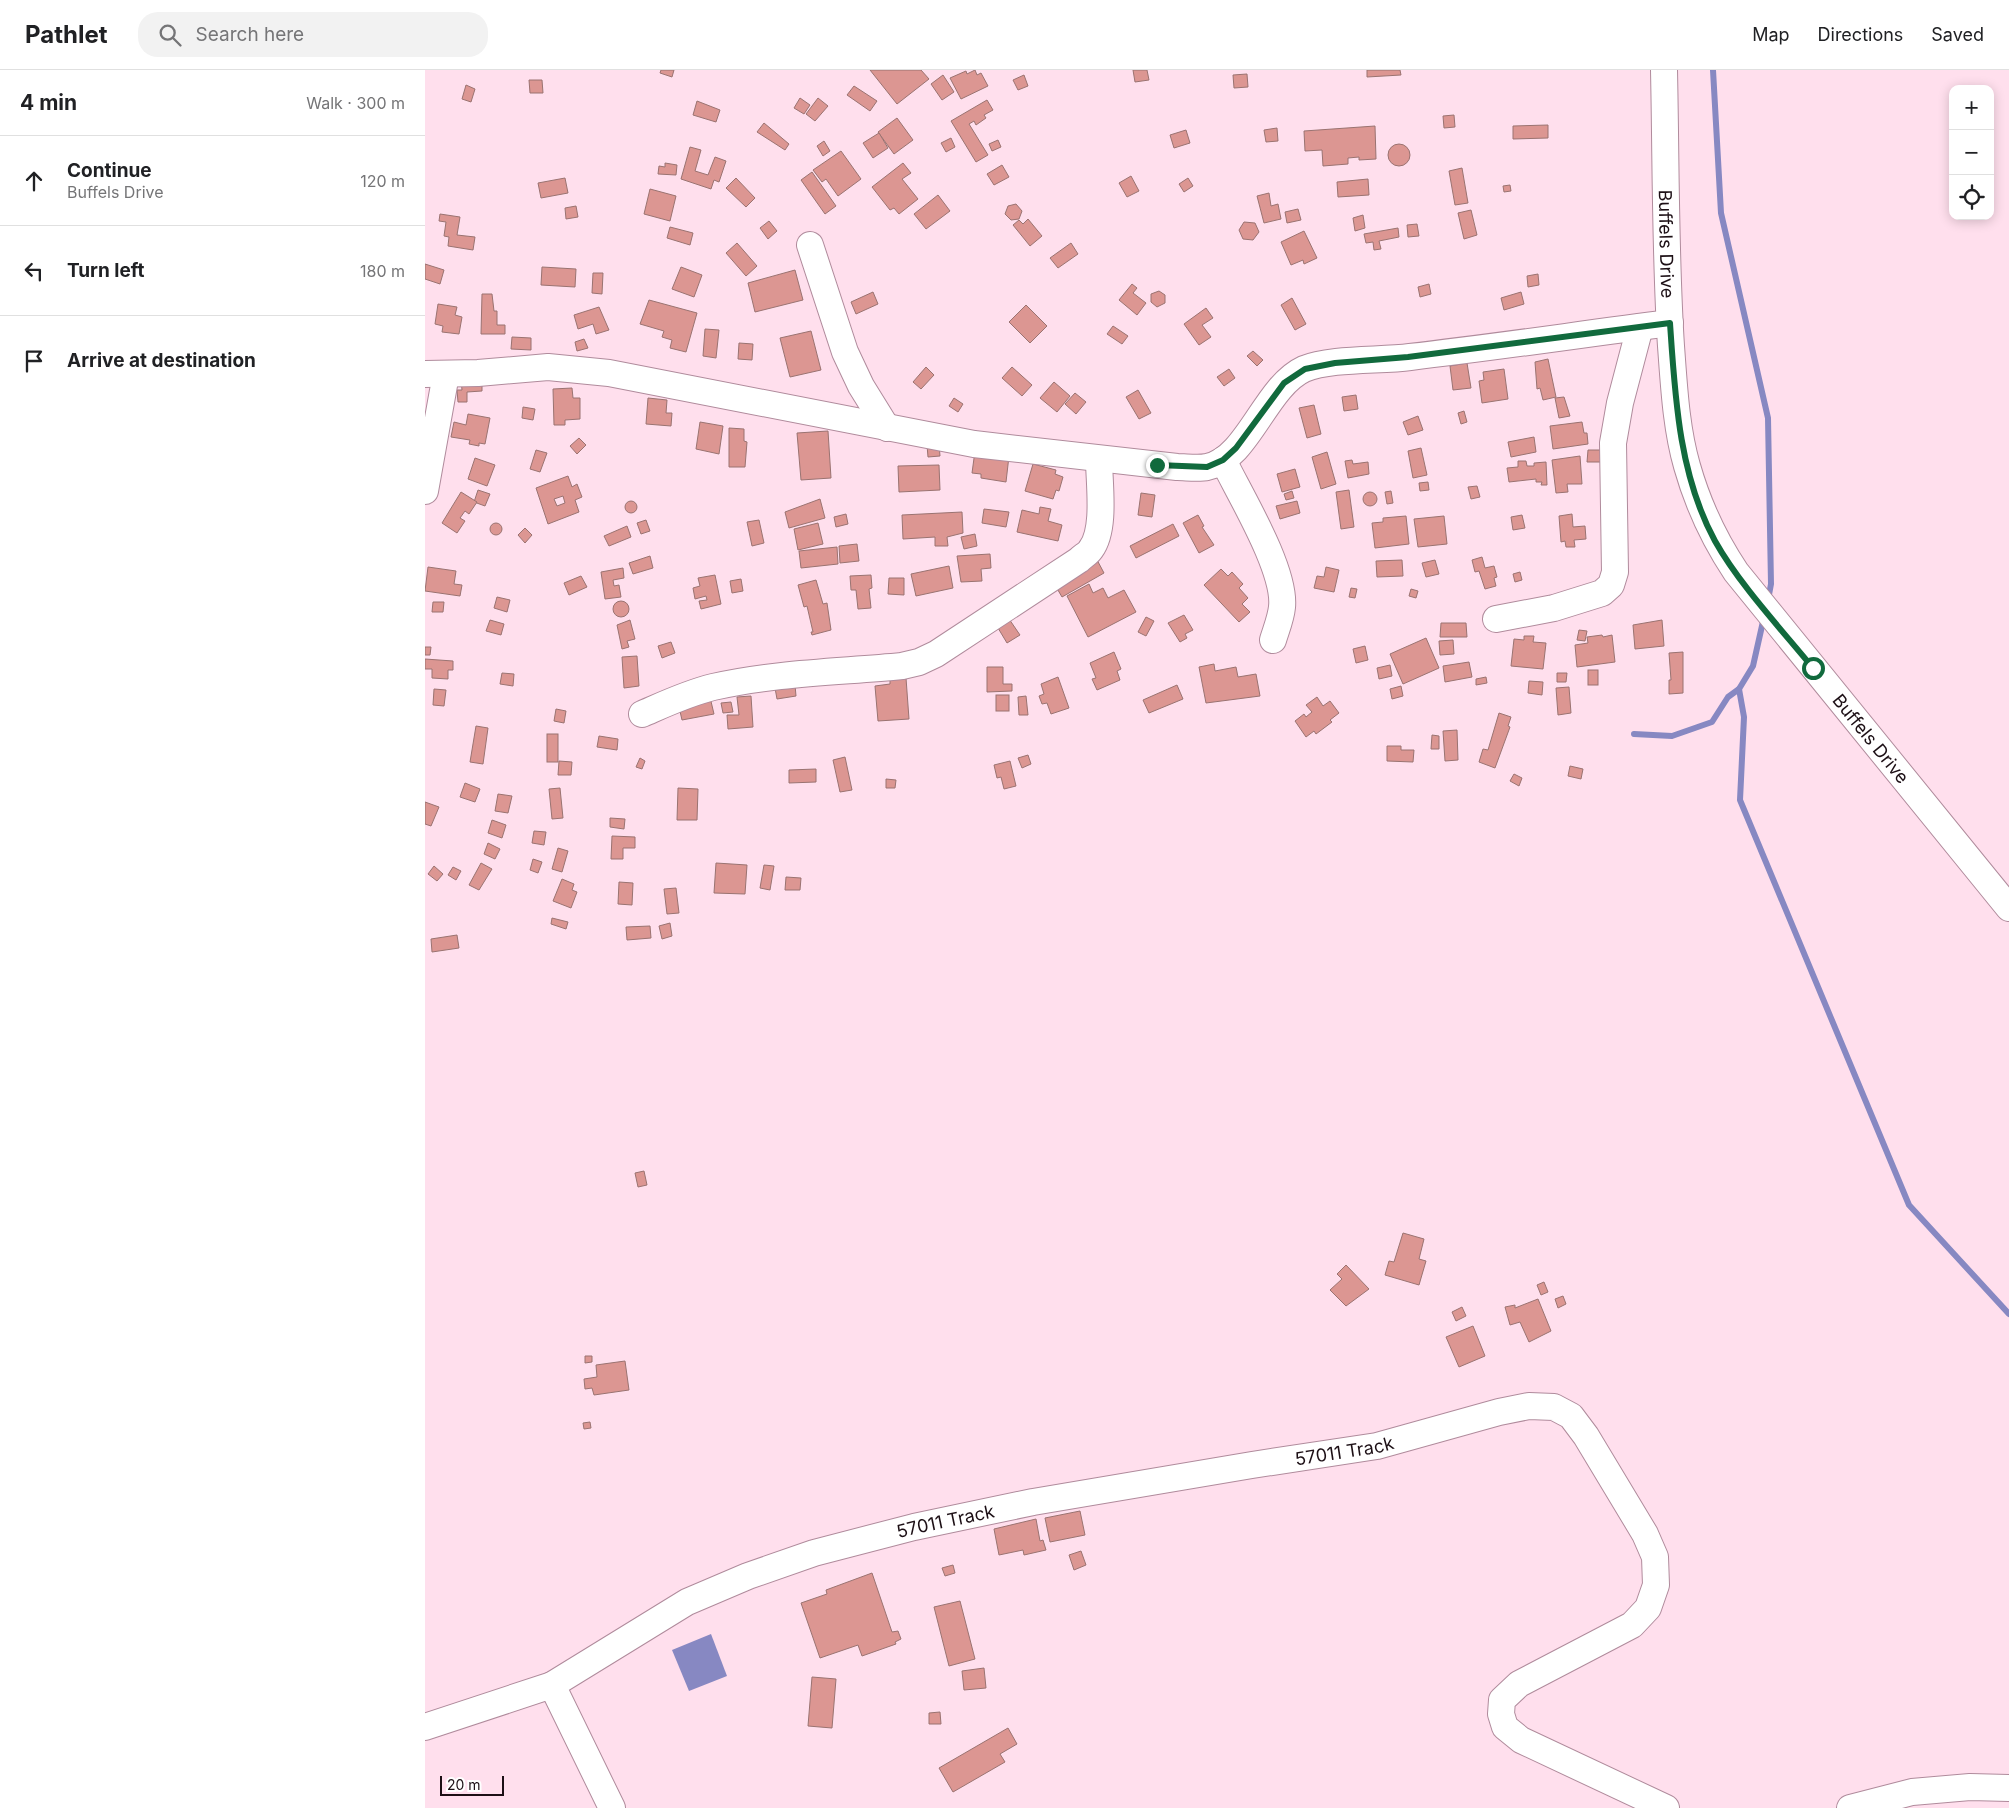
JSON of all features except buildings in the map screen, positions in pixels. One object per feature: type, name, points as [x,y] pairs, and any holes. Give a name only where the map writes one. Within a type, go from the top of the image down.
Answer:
[{"type":"street","name":"Buffels Drive","points":[[1664,70],[1670,323],[1675,398],[1686,465],[1701,508],[1715,541],[1736,572],[2009,908]]},
{"type":"street","points":[[809,245],[845,352],[861,386],[887,428]]},
{"type":"street","points":[[425,491],[435,374],[548,367],[609,373],[974,444],[1177,467],[1207,467],[1223,460],[1236,448],[1284,383],[1305,369],[1335,363],[1408,357],[1670,323]]},
{"type":"street","points":[[1496,619],[1554,608],[1602,593],[1611,585],[1615,572],[1613,443],[1620,403],[1640,327]]},
{"type":"street","points":[[642,714],[681,697],[713,687],[762,680],[902,666],[919,662],[936,654],[1079,560],[1092,549],[1101,517],[1099,458]]},
{"type":"street","points":[[1223,460],[1272,560],[1279,580],[1282,605],[1273,640]]},
{"type":"street","name":"57011 Track","points":[[425,1727],[552,1685],[687,1602],[747,1576],[814,1553],[914,1527],[1033,1502],[1252,1464],[1377,1446],[1499,1412],[1529,1406],[1554,1407],[1571,1416],[1586,1436],[1645,1534],[1655,1557],[1656,1585],[1648,1608],[1633,1625],[1519,1684],[1502,1700],[1501,1714],[1505,1727],[1521,1740],[1666,1808]]},
{"type":"street","points":[[552,1685],[613,1808]]},
{"type":"street","points":[[1850,1808],[1912,1792],[1970,1787],[2009,1788]]},
{"type":"water","points":[[711,1634],[727,1676],[689,1691],[672,1650]]},
{"type":"waterway","points":[[1713,70],[1721,213],[1768,418],[1771,584],[1768,600]]},
{"type":"waterway","points":[[1764,617],[1753,666],[1739,689],[1744,717],[1740,800],[1909,1205],[2009,1314]]},
{"type":"waterway","points":[[1634,734],[1672,736],[1712,722],[1728,697],[1739,689]]},
{"type":"route","points":[[1157,465],[1207,467],[1223,460],[1236,448],[1284,383],[1305,369],[1335,363],[1408,357],[1670,323],[1675,398],[1686,465],[1701,508],[1715,541],[1736,572],[1813,668]]}]
